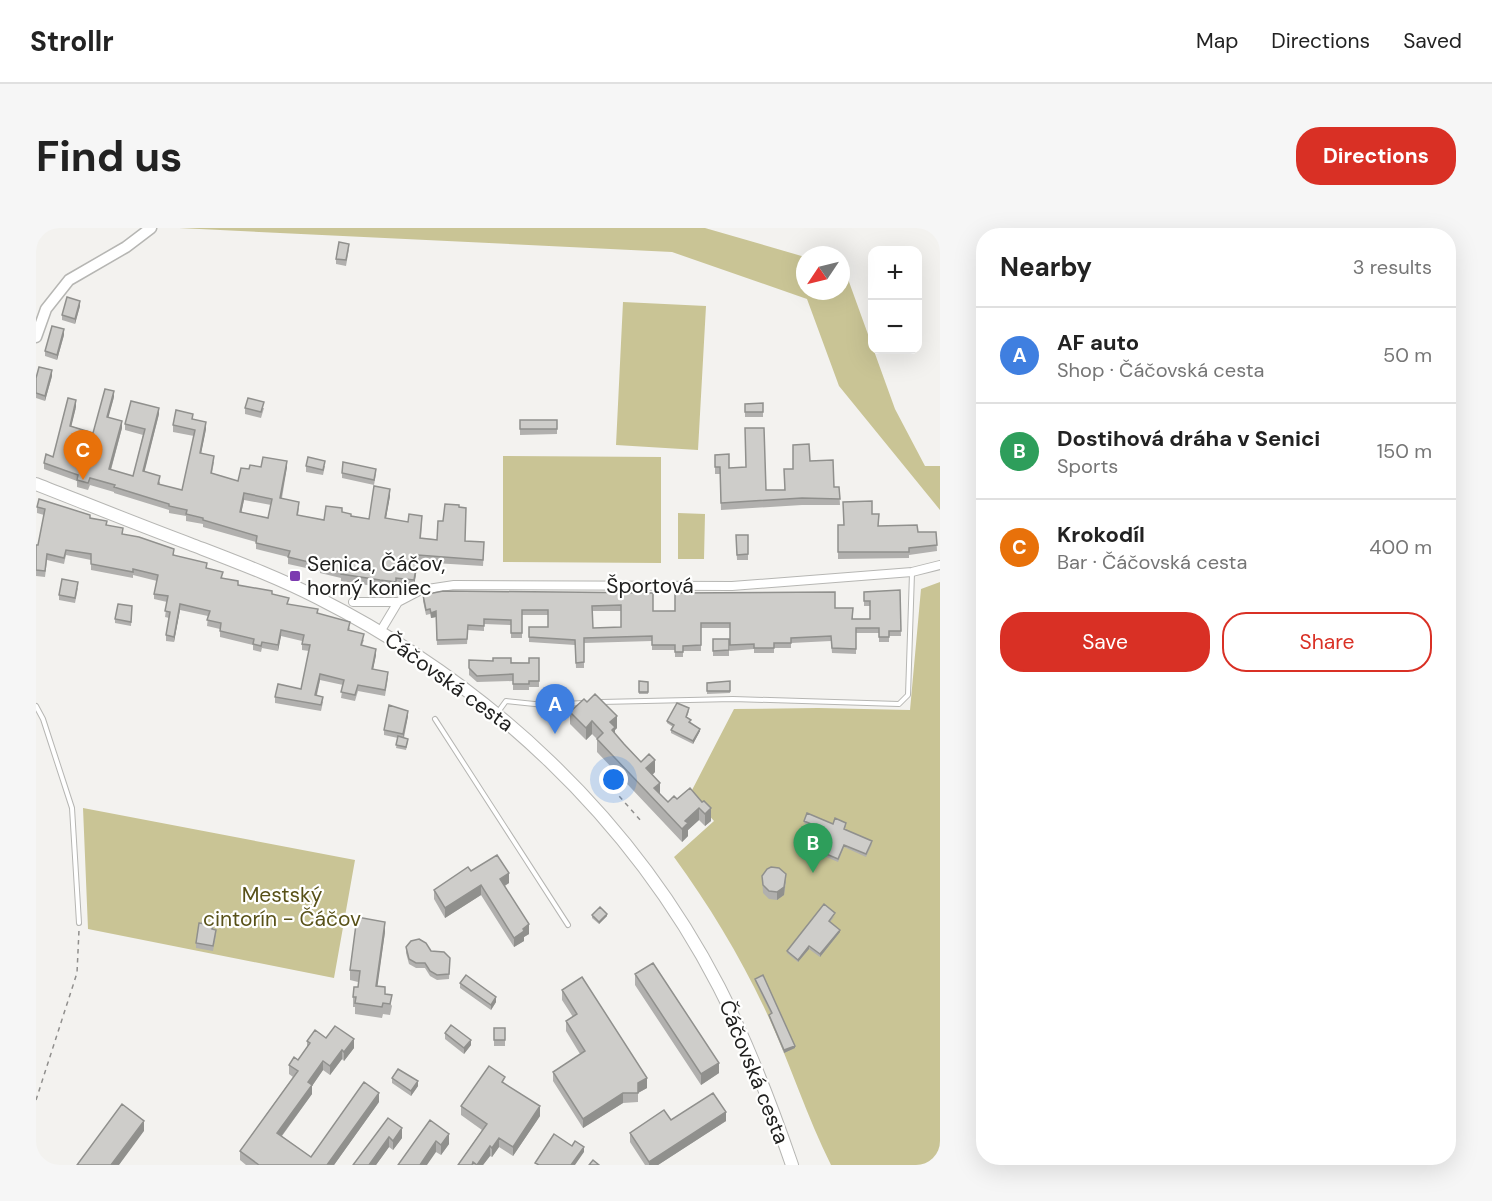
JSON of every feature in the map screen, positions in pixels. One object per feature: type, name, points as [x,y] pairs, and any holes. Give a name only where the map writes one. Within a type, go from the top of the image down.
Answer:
[{"type":"main road","name":"Čáčovská cesta","points":[[36,484],[279,580],[318,598],[380,632],[435,668],[497,713],[542,753],[582,794],[641,864],[678,916],[718,984],[744,1038],[792,1165]]},
{"type":"street","points":[[36,337],[46,309],[69,280],[126,246],[151,228]]},
{"type":"street","name":"Športová","points":[[398,602],[421,590],[454,585],[732,586],[912,572],[940,565]]},
{"type":"street","points":[[353,602],[398,602]]},
{"type":"street","points":[[380,632],[398,602]]},
{"type":"lane","points":[[497,713],[507,701],[544,705],[653,699],[733,699],[899,704],[908,695],[912,572]]},
{"type":"lane","points":[[36,706],[43,719],[72,808],[80,923]]},
{"type":"lane","points":[[435,719],[568,925]]},
{"type":"path","points":[[619,783],[613,789],[641,821]]},
{"type":"path","points":[[36,1100],[77,973],[80,923]]},
{"type":"green space","points":[[179,228],[705,228],[796,254],[796,295],[672,252]]},
{"type":"green space","points":[[850,285],[868,334],[868,354],[875,354],[895,409],[925,466],[940,466],[940,510],[839,386],[807,300],[850,300]]},
{"type":"green space","points":[[623,302],[706,306],[698,450],[616,445]]},
{"type":"green space","points":[[503,456],[661,457],[661,563],[503,562]]},
{"type":"green space","points":[[678,513],[705,514],[704,559],[678,559]]},
{"type":"green space","points":[[940,582],[940,1165],[831,1165],[759,997],[713,915],[674,857],[714,821],[690,794],[734,709],[910,710],[921,589]]},
{"type":"green space","name":"Mestský cintorín - Čáčov","points":[[83,808],[355,860],[334,978],[88,929]]},
{"type":"building","points":[[339,242],[349,244],[346,260],[336,259]]},
{"type":"building","points":[[67,297],[80,301],[75,319],[62,315]]},
{"type":"building","points":[[52,326],[64,329],[57,355],[45,351]]},
{"type":"building","points":[[39,367],[52,370],[45,396],[36,393]]},
{"type":"building","points":[[105,389],[114,391],[107,417],[122,421],[109,469],[133,476],[145,429],[125,424],[131,401],[159,408],[143,471],[160,476],[158,484],[182,490],[195,430],[173,425],[176,410],[193,414],[192,419],[206,422],[200,453],[214,456],[211,473],[238,481],[241,468],[249,469],[250,465],[261,467],[263,457],[287,461],[280,498],[299,502],[297,515],[324,520],[326,506],[342,508],[342,512],[351,514],[351,516],[369,519],[374,486],[390,489],[385,518],[408,522],[409,514],[422,516],[420,538],[437,540],[438,521],[443,521],[445,504],[459,505],[459,507],[466,508],[465,541],[484,542],[483,560],[418,555],[414,580],[396,578],[396,582],[341,574],[341,572],[320,567],[321,565],[288,557],[290,551],[256,543],[257,536],[186,514],[187,510],[114,487],[115,485],[90,478],[88,483],[77,480],[78,475],[44,463],[46,454],[53,457],[68,398],[76,400],[70,426],[93,433]],"holes":[[[244,493],[272,499],[268,518],[240,512]]]},
{"type":"building","points":[[248,398],[264,402],[261,412],[245,408]]},
{"type":"building","points":[[763,403],[763,412],[745,412],[745,404]]},
{"type":"building","points":[[520,420],[557,420],[557,429],[520,429]]},
{"type":"building","points":[[745,428],[764,428],[766,490],[785,490],[784,469],[793,469],[793,445],[809,444],[810,461],[833,460],[834,487],[839,487],[840,499],[802,498],[721,503],[720,467],[715,467],[715,455],[729,454],[729,468],[746,467]]},
{"type":"building","points":[[308,457],[325,461],[323,470],[306,466]]},
{"type":"building","points":[[343,462],[376,469],[374,480],[342,473]]},
{"type":"building","points":[[39,499],[90,515],[90,518],[107,521],[106,525],[123,528],[122,534],[139,537],[174,549],[173,555],[207,563],[206,568],[223,572],[221,578],[238,581],[238,585],[272,591],[272,594],[289,598],[287,604],[318,609],[317,613],[350,622],[348,630],[364,634],[361,645],[376,649],[372,669],[388,672],[385,690],[358,685],[355,695],[341,692],[344,680],[320,674],[315,695],[323,697],[321,705],[275,697],[278,684],[301,689],[310,645],[302,644],[304,635],[281,630],[278,645],[262,642],[261,646],[253,644],[254,639],[220,631],[221,623],[207,620],[210,611],[180,604],[174,637],[166,635],[170,612],[165,611],[168,596],[154,594],[158,575],[133,569],[133,572],[91,564],[91,554],[66,550],[64,558],[47,554],[45,571],[36,570],[36,545],[38,545],[45,509],[37,507]]},
{"type":"building","points":[[872,501],[872,514],[879,514],[878,526],[917,525],[918,532],[936,532],[937,545],[909,548],[909,552],[838,552],[838,525],[844,525],[843,502]]},
{"type":"building","points":[[736,535],[748,535],[748,554],[737,555]]},
{"type":"building","points":[[62,579],[78,582],[75,598],[59,595]]},
{"type":"building","points":[[900,590],[901,631],[889,631],[889,637],[879,637],[879,628],[856,628],[856,649],[832,648],[831,636],[791,638],[791,643],[774,643],[774,648],[754,648],[754,644],[730,645],[730,623],[701,623],[701,645],[683,646],[683,652],[675,652],[675,645],[652,645],[652,636],[584,638],[584,662],[576,663],[575,640],[529,637],[529,627],[548,627],[548,610],[522,610],[522,633],[511,633],[511,620],[484,619],[484,626],[468,625],[467,639],[437,640],[436,611],[431,613],[430,609],[426,610],[423,595],[443,591],[653,593],[653,611],[675,611],[675,593],[835,592],[835,608],[853,608],[852,619],[870,619],[870,601],[864,601],[864,592]],"holes":[[[621,605],[621,627],[593,628],[592,606]]]},
{"type":"building","points":[[118,604],[132,606],[131,622],[115,619]]},
{"type":"building","points":[[713,639],[729,639],[729,650],[713,651]]},
{"type":"building","points":[[493,658],[511,658],[511,663],[529,663],[529,658],[539,658],[539,681],[529,681],[529,684],[513,684],[513,674],[477,676],[469,668],[469,660],[493,661]]},
{"type":"building","points":[[639,681],[648,682],[648,692],[639,692]]},
{"type":"building","points":[[730,681],[730,691],[707,691],[707,683]]},
{"type":"building","points":[[595,694],[617,716],[610,722],[615,727],[612,730],[624,744],[641,762],[649,754],[655,760],[646,768],[660,783],[654,788],[668,802],[674,796],[677,799],[690,788],[702,802],[704,801],[711,808],[705,814],[699,808],[685,821],[688,823],[682,829],[597,739],[603,733],[592,721],[586,728],[570,712],[584,699],[587,702]]},
{"type":"building","points":[[677,703],[689,708],[686,717],[691,720],[689,722],[700,729],[693,741],[671,730],[674,725],[667,721]]},
{"type":"building","points":[[389,705],[408,711],[403,734],[384,730]]},
{"type":"building","points":[[398,736],[408,739],[406,747],[396,745]]},
{"type":"building","points":[[807,813],[833,824],[835,818],[846,823],[844,829],[872,841],[866,854],[844,845],[838,859],[824,853],[830,840],[808,830],[811,824],[804,821]]},
{"type":"building","points":[[497,855],[509,873],[500,879],[529,924],[514,938],[481,885],[445,908],[434,890],[468,867],[471,871]]},
{"type":"building","points":[[771,867],[779,868],[786,874],[784,887],[777,892],[769,891],[763,885],[762,876]]},
{"type":"building","points":[[824,904],[835,913],[829,921],[840,930],[820,954],[809,946],[798,960],[787,951]]},
{"type":"building","points":[[600,907],[607,914],[599,922],[592,915]]},
{"type":"building","points":[[357,917],[385,922],[376,986],[385,987],[385,994],[392,995],[390,1004],[383,1003],[382,1007],[355,1003],[356,997],[353,997],[354,987],[358,987],[360,971],[350,970]]},
{"type":"building","points":[[199,923],[213,925],[212,929],[216,930],[213,946],[196,943]]},
{"type":"building","points":[[419,939],[426,943],[431,951],[444,952],[450,958],[449,974],[437,975],[430,971],[425,963],[416,963],[409,959],[406,947],[411,941]]},
{"type":"building","points":[[653,963],[719,1063],[701,1074],[635,974]]},
{"type":"building","points":[[466,975],[496,997],[491,1005],[460,983]]},
{"type":"building","points":[[763,975],[795,1046],[784,1050],[769,1015],[772,1013],[755,979]]},
{"type":"building","points":[[582,977],[647,1078],[638,1083],[638,1093],[623,1093],[583,1119],[553,1072],[585,1051],[566,1021],[577,1014],[562,990]]},
{"type":"building","points":[[451,1025],[471,1040],[464,1048],[445,1033]]},
{"type":"building","points":[[335,1026],[354,1039],[330,1066],[323,1061],[308,1082],[312,1085],[277,1133],[311,1157],[364,1082],[379,1093],[327,1165],[259,1165],[240,1151],[298,1071],[289,1065],[294,1057],[298,1060],[310,1043],[307,1041],[315,1030],[326,1038]]},
{"type":"building","points":[[494,1028],[505,1028],[505,1040],[494,1040]]},
{"type":"building","points":[[489,1066],[505,1077],[502,1082],[540,1106],[513,1147],[499,1138],[492,1148],[490,1146],[477,1165],[473,1162],[472,1165],[458,1165],[487,1124],[461,1106]]},
{"type":"building","points":[[398,1069],[418,1081],[411,1091],[392,1078]]},
{"type":"building","points":[[713,1093],[726,1112],[649,1162],[630,1133],[664,1110],[671,1120]]},
{"type":"building","points":[[122,1104],[144,1121],[111,1165],[77,1165]]},
{"type":"building","points":[[388,1118],[402,1128],[393,1141],[389,1137],[369,1165],[353,1165]]},
{"type":"building","points":[[430,1120],[449,1134],[441,1145],[436,1141],[420,1165],[398,1165]]},
{"type":"building","points":[[554,1134],[572,1146],[575,1141],[584,1147],[571,1165],[535,1163]]},
{"type":"building","points":[[593,1160],[599,1165],[589,1165]]},
{"type":"place","name":"Krokodíl","points":[[83,480]]},
{"type":"place","name":"Senica, Čáčov, horný koniec","points":[[295,576]]},
{"type":"place","name":"AF auto","points":[[555,734]]},
{"type":"place","name":"Dostihová dráha v Senici","points":[[813,873]]}]
